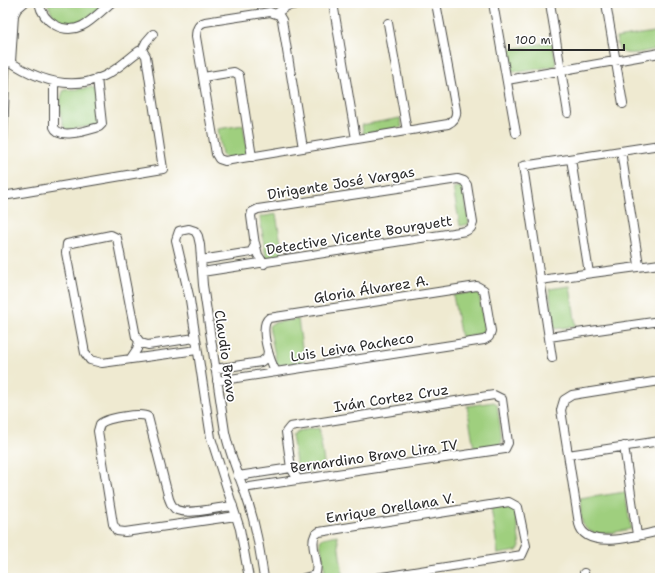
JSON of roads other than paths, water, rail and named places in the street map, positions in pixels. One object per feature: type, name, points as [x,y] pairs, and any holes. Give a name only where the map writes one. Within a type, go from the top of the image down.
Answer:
[{"type":"street","points":[[3,142],[8,60],[8,11],[14,3]]},
{"type":"street","points":[[8,60],[14,15],[17,9],[24,3]]},
{"type":"street","points":[[39,3],[42,12],[49,21],[58,27],[68,29],[85,24],[111,3]]},
{"type":"street","points":[[334,3],[356,139]]},
{"type":"street","points":[[301,4],[286,6],[277,13],[270,12],[205,22],[200,24],[196,32],[217,156],[225,161],[448,124],[454,119],[456,113],[436,3]]},
{"type":"street","points":[[493,3],[516,132]]},
{"type":"street","points":[[550,3],[568,113]]},
{"type":"street","points":[[606,3],[623,104]]},
{"type":"street","points":[[277,13],[282,20],[303,148]]},
{"type":"street","points":[[388,23],[407,131]]},
{"type":"street","points":[[8,60],[33,75],[54,82],[74,83],[97,78],[110,72],[142,50],[146,42],[153,34]]},
{"type":"street","points":[[3,196],[163,169],[146,56],[142,50]]},
{"type":"street","points":[[507,80],[660,53]]},
{"type":"street","points":[[203,77],[234,72],[239,75],[252,157]]},
{"type":"street","points":[[54,82],[54,126],[56,131],[63,134],[99,127],[102,124],[97,78]]},
{"type":"street","points":[[552,358],[523,166],[660,145]]},
{"type":"street","points":[[621,151],[639,265]]},
{"type":"street","points":[[571,159],[589,272]]},
{"type":"street","name":"Dirigente José Vargas","points":[[264,264],[254,246],[251,216],[256,210],[458,179],[464,180]]},
{"type":"street","name":"Detective Vicente Bourguett","points":[[202,272],[264,264],[468,230],[472,226],[473,220],[467,185],[464,180]]},
{"type":"street","name":"Claudio Bravo","points":[[248,578],[240,529],[216,460],[207,420],[190,300],[176,245],[176,236],[179,231],[189,229],[197,233],[204,298],[222,418],[228,445],[254,523],[264,578]]},
{"type":"street","points":[[146,356],[142,343],[136,337],[117,238],[111,236],[71,242],[66,246],[66,253],[88,358],[95,362],[102,363],[197,350]]},
{"type":"street","name":"Detective Vicente Bourguett","points":[[201,260],[246,254],[254,246]]},
{"type":"street","points":[[540,280],[639,265],[660,264]]},
{"type":"street","name":"Gloria Álvarez A.","points":[[268,351],[264,327],[265,320],[271,317],[476,286],[482,287],[485,292],[491,331],[489,337]]},
{"type":"street","name":"Claudio Bravo","points":[[190,300],[204,298]]},
{"type":"street","points":[[549,337],[660,321]]},
{"type":"street","name":"Luis Leiva Pacheco","points":[[217,381],[484,340],[489,337]]},
{"type":"street","points":[[132,358],[142,343],[196,338]]},
{"type":"street","points":[[215,369],[261,362],[267,357],[268,351]]},
{"type":"street","points":[[268,351],[276,372]]},
{"type":"street","points":[[660,381],[577,394],[564,400],[562,404],[562,416],[580,529],[586,536],[602,541],[660,531]]},
{"type":"street","name":"Iván Cortez Cruz","points":[[291,468],[286,434],[287,429],[292,426],[494,395],[500,396],[506,429],[507,448]]},
{"type":"street","points":[[233,506],[186,512],[177,510],[170,503],[150,421],[146,416],[140,414],[106,420],[99,426],[98,431],[113,524],[117,531],[125,532],[236,516]]},
{"type":"street","name":"Claudio Bravo","points":[[207,420],[222,418]]},
{"type":"street","points":[[568,455],[660,441]]},
{"type":"street","points":[[624,446],[637,535]]},
{"type":"street","name":"Bernardino Bravo Lira IV","points":[[243,488],[496,451],[507,448]]},
{"type":"street","points":[[291,468],[298,480]]},
{"type":"street","name":"Bernardino Bravo Lira IV","points":[[238,476],[291,468]]},
{"type":"street","name":"Enrique Orellana V.","points":[[317,576],[313,538],[319,532],[502,504],[514,504],[519,509],[526,546],[524,553],[518,556],[376,578]]},
{"type":"street","points":[[174,525],[177,510]]},
{"type":"street","points":[[240,529],[245,524],[254,523]]},
{"type":"street","points":[[304,578],[317,576]]}]
